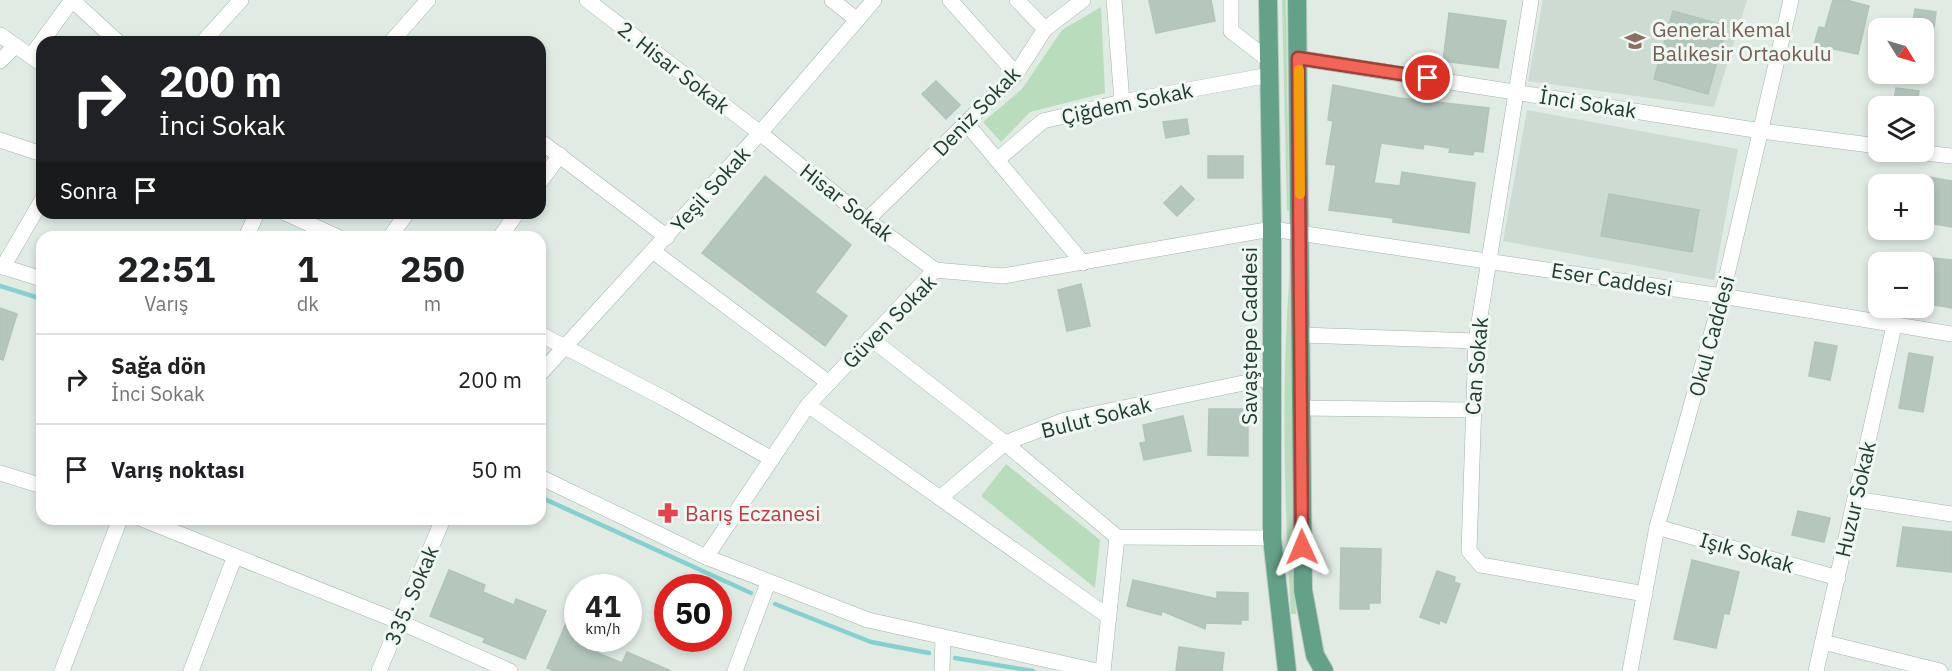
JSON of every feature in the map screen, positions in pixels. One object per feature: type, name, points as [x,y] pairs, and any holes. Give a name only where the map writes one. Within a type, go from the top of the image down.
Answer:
[{"type":"main road","name":"Savaştepe Caddesi","points":[[1268,0],[1272,230],[1272,538],[1287,671]]},
{"type":"main road","points":[[1297,0],[1303,590],[1316,655],[1324,671]]},
{"type":"street","points":[[50,36],[72,0],[111,36]]},
{"type":"street","points":[[208,36],[241,0]]},
{"type":"street","points":[[396,36],[428,0]]},
{"type":"street","name":"2. Hisar Sokak","points":[[587,0],[760,133]]},
{"type":"street","points":[[832,0],[857,21]]},
{"type":"street","name":"Yeşil Sokak","points":[[546,368],[654,252],[874,0]]},
{"type":"street","points":[[950,0],[1016,74]]},
{"type":"street","points":[[1017,0],[1045,29]]},
{"type":"street","name":"Deniz Sokak","points":[[867,220],[1016,74],[1045,29],[1083,0]]},
{"type":"street","points":[[1114,0],[1122,102]]},
{"type":"street","points":[[1231,0],[1232,31],[1270,68]]},
{"type":"street","name":"Can Sokak","points":[[1532,0],[1515,92],[1476,341],[1471,410],[1469,551],[1481,565],[1645,594]]},
{"type":"street","name":"Okul Caddesi","points":[[1630,671],[1657,527],[1722,296],[1791,0]]},
{"type":"street","points":[[0,35],[36,60]]},
{"type":"street","points":[[0,61],[15,46]]},
{"type":"street","name":"İnci Sokak","points":[[1298,58],[1761,131],[1868,145]]},
{"type":"street","name":"Çiğdem Sokak","points":[[997,160],[1043,120],[1270,68]]},
{"type":"street","points":[[967,124],[1083,263]]},
{"type":"street","name":"Hisar Sokak","points":[[760,133],[867,220],[935,270]]},
{"type":"street","points":[[0,140],[36,152]]},
{"type":"street","points":[[546,145],[667,237]]},
{"type":"street","points":[[1934,154],[1952,156]]},
{"type":"street","points":[[546,174],[560,155]]},
{"type":"street","points":[[36,210],[2,267],[36,277]]},
{"type":"street","points":[[298,219],[325,231]]},
{"type":"street","name":"Eser Caddesi","points":[[1272,230],[1489,260],[1952,334]]},
{"type":"street","name":"Güven Sokak","points":[[706,557],[808,405],[935,270],[1003,276],[1272,230]]},
{"type":"street","points":[[654,252],[829,383]]},
{"type":"street","name":"Huzur Sokak","points":[[1816,671],[1894,326]]},
{"type":"street","points":[[1301,335],[1476,341]]},
{"type":"street","points":[[546,337],[667,400],[772,459]]},
{"type":"street","points":[[870,338],[1005,443],[1117,537],[1272,538]]},
{"type":"street","name":"Bulut Sokak","points":[[940,498],[1005,443],[1065,420],[1272,377]]},
{"type":"street","points":[[808,405],[1109,617]]},
{"type":"street","points":[[1301,408],[1471,410]]},
{"type":"street","points":[[0,473],[36,484]]},
{"type":"street","points":[[546,480],[706,557],[868,620],[1097,671]]},
{"type":"street","points":[[1855,499],[1952,514]]},
{"type":"street","points":[[62,671],[118,525]]},
{"type":"street","points":[[157,525],[399,622],[510,671]]},
{"type":"street","name":"335. Sokak","points":[[379,671],[440,525]]},
{"type":"street","name":"Işık Sokak","points":[[1657,527],[1838,578]]},
{"type":"street","points":[[1104,671],[1117,537]]},
{"type":"street","points":[[191,671],[235,556]]},
{"type":"street","points":[[735,671],[768,583]]},
{"type":"street","points":[[942,671],[943,638]]},
{"type":"street","points":[[1823,642],[1940,671]]},
{"type":"shaded area","name":"General Kemal Balıkesir Ortaokulu","points":[[1543,0],[1747,0],[1714,107],[1528,81]]},
{"type":"shaded area","points":[[1527,110],[1738,149],[1714,280],[1503,241]]},
{"type":"green space","points":[[1282,0],[1286,0],[1289,211],[1287,211]]},
{"type":"green space","points":[[1101,7],[1105,93],[1030,112],[1001,142],[983,122],[1022,89],[1062,30]]},
{"type":"green space","points":[[1290,269],[1296,614],[1291,614],[1285,485],[1285,355]]},
{"type":"green space","points":[[1006,464],[1100,540],[1095,588],[981,496]]},
{"type":"building","points":[[1149,0],[1211,0],[1215,21],[1156,33]]},
{"type":"building","points":[[1833,0],[1846,0],[1869,6],[1858,54],[1814,45],[1819,27],[1825,28]]},
{"type":"building","points":[[1915,9],[1936,12],[1934,28],[1934,18],[1914,18]]},
{"type":"building","points":[[1673,11],[1727,26],[1708,94],[1654,79]]},
{"type":"building","points":[[1449,13],[1506,21],[1498,68],[1443,61]]},
{"type":"building","points":[[936,81],[960,105],[946,119],[922,94]]},
{"type":"building","points":[[1333,85],[1399,98],[1489,108],[1483,152],[1474,151],[1473,155],[1449,152],[1450,148],[1424,144],[1423,149],[1381,143],[1374,183],[1400,186],[1402,172],[1475,183],[1469,233],[1393,222],[1393,218],[1329,210],[1336,165],[1326,164],[1333,121],[1328,120]]},
{"type":"building","points":[[1896,88],[1919,91],[1918,96],[1895,96]]},
{"type":"building","points":[[1187,119],[1189,134],[1166,138],[1163,122]]},
{"type":"building","points":[[1208,156],[1243,156],[1243,178],[1208,178]]},
{"type":"building","points":[[765,176],[851,245],[815,292],[847,316],[825,346],[702,253]]},
{"type":"building","points":[[1934,178],[1952,181],[1952,227],[1934,224]]},
{"type":"building","points":[[1181,186],[1194,199],[1177,216],[1164,203]]},
{"type":"building","points":[[1609,194],[1699,210],[1692,252],[1601,236]]},
{"type":"building","points":[[1934,258],[1952,260],[1952,308],[1934,305]]},
{"type":"building","points":[[1081,284],[1090,326],[1067,331],[1058,290]]},
{"type":"building","points":[[0,308],[17,314],[3,360],[0,359]]},
{"type":"building","points":[[1815,342],[1837,346],[1830,380],[1809,376]]},
{"type":"building","points":[[1909,353],[1933,357],[1923,412],[1899,408]]},
{"type":"building","points":[[1209,409],[1248,409],[1248,456],[1208,455]]},
{"type":"building","points":[[1183,416],[1191,451],[1144,460],[1140,443],[1146,442],[1143,425]]},
{"type":"building","points":[[1798,511],[1830,518],[1824,542],[1792,535]]},
{"type":"building","points":[[1903,527],[1952,532],[1952,572],[1897,566]]},
{"type":"building","points":[[1341,548],[1381,549],[1380,603],[1369,603],[1369,609],[1340,609]]},
{"type":"building","points":[[1692,560],[1739,572],[1729,614],[1724,613],[1716,648],[1674,639]]},
{"type":"building","points":[[449,570],[485,585],[483,592],[514,605],[516,599],[546,611],[525,659],[483,642],[485,638],[430,616]]},
{"type":"building","points":[[1437,571],[1455,577],[1454,582],[1460,584],[1446,623],[1440,620],[1439,624],[1420,617]]},
{"type":"building","points":[[1133,580],[1217,599],[1217,592],[1248,593],[1248,620],[1241,620],[1241,624],[1206,623],[1205,629],[1162,611],[1161,615],[1127,606]]},
{"type":"building","points":[[564,628],[564,652],[598,652],[622,663],[627,652],[671,671],[555,671],[547,668]]},
{"type":"building","points":[[1179,647],[1224,653],[1222,671],[1176,671]]},
{"type":"waterway","points":[[0,286],[36,297]]},
{"type":"waterway","points":[[546,500],[751,593]]},
{"type":"waterway","points":[[775,604],[871,642],[929,653]]},
{"type":"waterway","points":[[955,658],[1033,671]]},
{"type":"slow traffic","points":[[1299,70],[1300,194]]},
{"type":"place","name":"General Kemal Balıkesir Ortaokulu","points":[[1635,41]]},
{"type":"place","name":"Barış Eczanesi","points":[[668,513]]},
{"type":"route","points":[[1302,547],[1298,58],[1428,78]]}]
